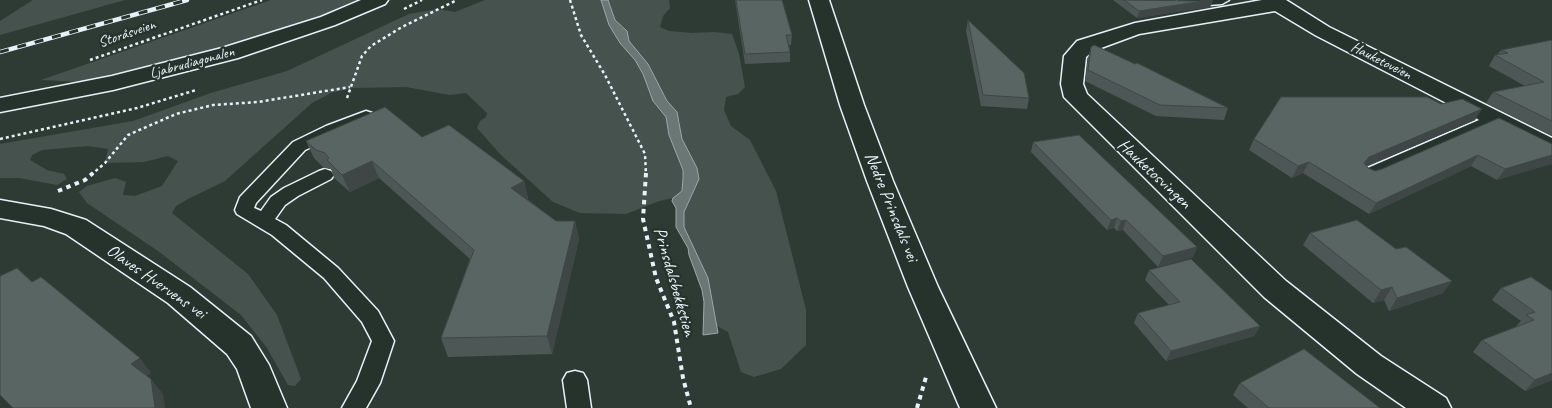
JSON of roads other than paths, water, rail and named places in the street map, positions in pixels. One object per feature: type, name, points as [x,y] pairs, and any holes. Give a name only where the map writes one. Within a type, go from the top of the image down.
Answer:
[{"type":"street","name":"Ljabrudiagonalen","points":[[0,105],[121,81],[230,54],[312,27],[378,0]]},
{"type":"street","name":"Nedre Prinsdals vei","points":[[819,0],[852,105],[880,181],[923,287],[978,408]]},
{"type":"street","name":"Hauketoveien","points":[[1275,2],[1322,31],[1552,148]]},
{"type":"street","name":"Hauketosvingen","points":[[1275,2],[1134,29],[1085,46],[1075,56],[1072,84],[1076,98],[1276,289],[1369,365],[1433,408]]},
{"type":"street","name":"Olaves Hvervens vei","points":[[0,209],[20,211],[51,218],[76,228],[180,296],[239,345],[252,366],[269,408]]},
{"type":"lane","points":[[1184,0],[1195,2],[1222,0]]},
{"type":"lane","points":[[354,408],[368,383],[383,341],[370,317],[345,288],[279,230],[244,210],[247,201],[252,195],[299,146],[366,116]]},
{"type":"lane","points":[[1370,174],[1493,118]]},
{"type":"lane","points":[[264,221],[278,201],[325,174]]},
{"type":"lane","points":[[575,380],[578,408]]},
{"type":"railway","points":[[0,52],[187,0]]}]
